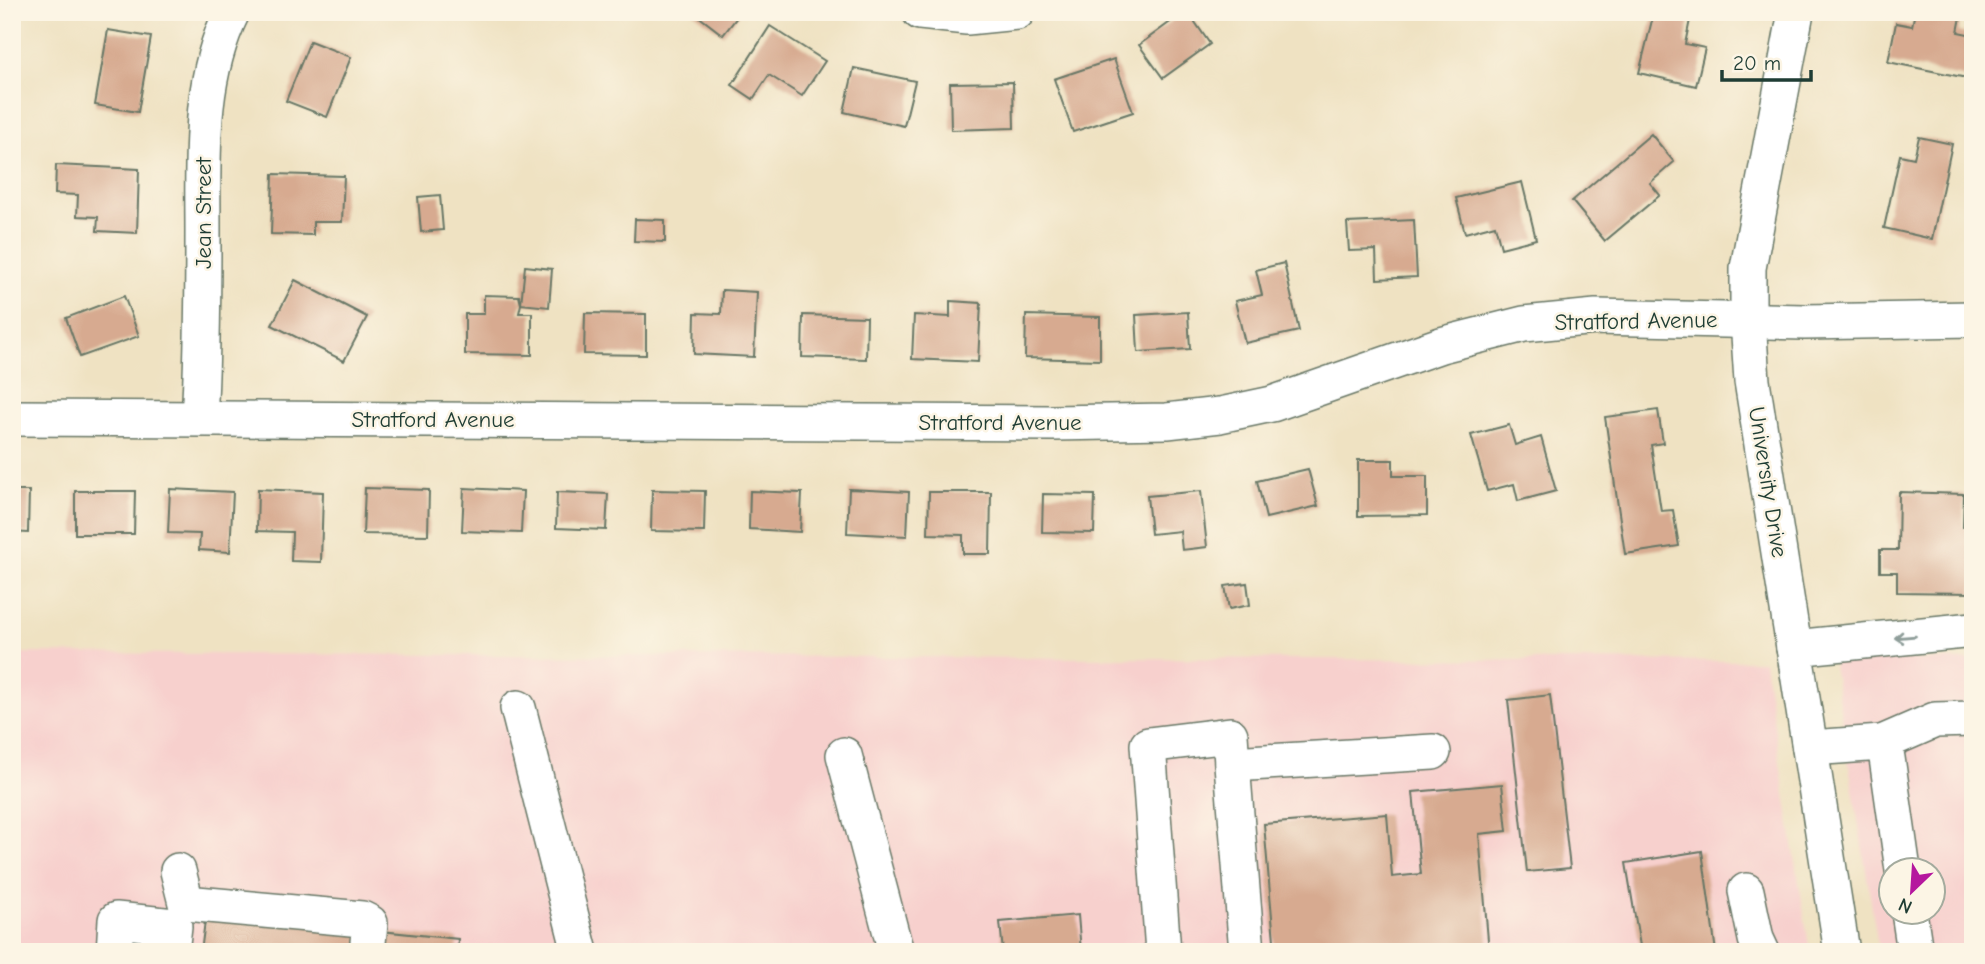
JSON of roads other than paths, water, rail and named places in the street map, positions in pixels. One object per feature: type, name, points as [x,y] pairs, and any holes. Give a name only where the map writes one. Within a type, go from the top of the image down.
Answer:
[{"type":"street","name":"Jean Street","points":[[199,418],[202,358],[203,148],[207,91],[217,50],[232,12]]},
{"type":"street","points":[[920,12],[967,17],[1017,12]]},
{"type":"street","name":"University Drive","points":[[1797,12],[1748,268],[1748,320],[1752,381],[1842,952]]},
{"type":"street","name":"Stratford Avenue","points":[[12,418],[1040,423],[1167,421],[1220,415],[1272,404],[1441,345],[1524,324],[1595,317],[1805,322],[1973,319]]},
{"type":"street","points":[[1794,648],[1973,630]]},
{"type":"street","points":[[519,708],[580,952]]},
{"type":"street","points":[[1810,748],[1882,743],[1935,720],[1973,719]]},
{"type":"street","points":[[1163,952],[1148,745],[1230,735],[1247,952]]},
{"type":"street","points":[[1882,743],[1887,758],[1901,856]]},
{"type":"street","points":[[1232,764],[1433,752]]},
{"type":"street","points":[[844,755],[896,952]]},
{"type":"street","points":[[178,871],[186,902],[362,919],[370,923],[367,952]]},
{"type":"street","points":[[1746,891],[1756,939],[1762,952]]},
{"type":"street","points":[[114,952],[116,920],[174,926],[171,952]]},
{"type":"street","points":[[1911,926],[1915,952]]}]
